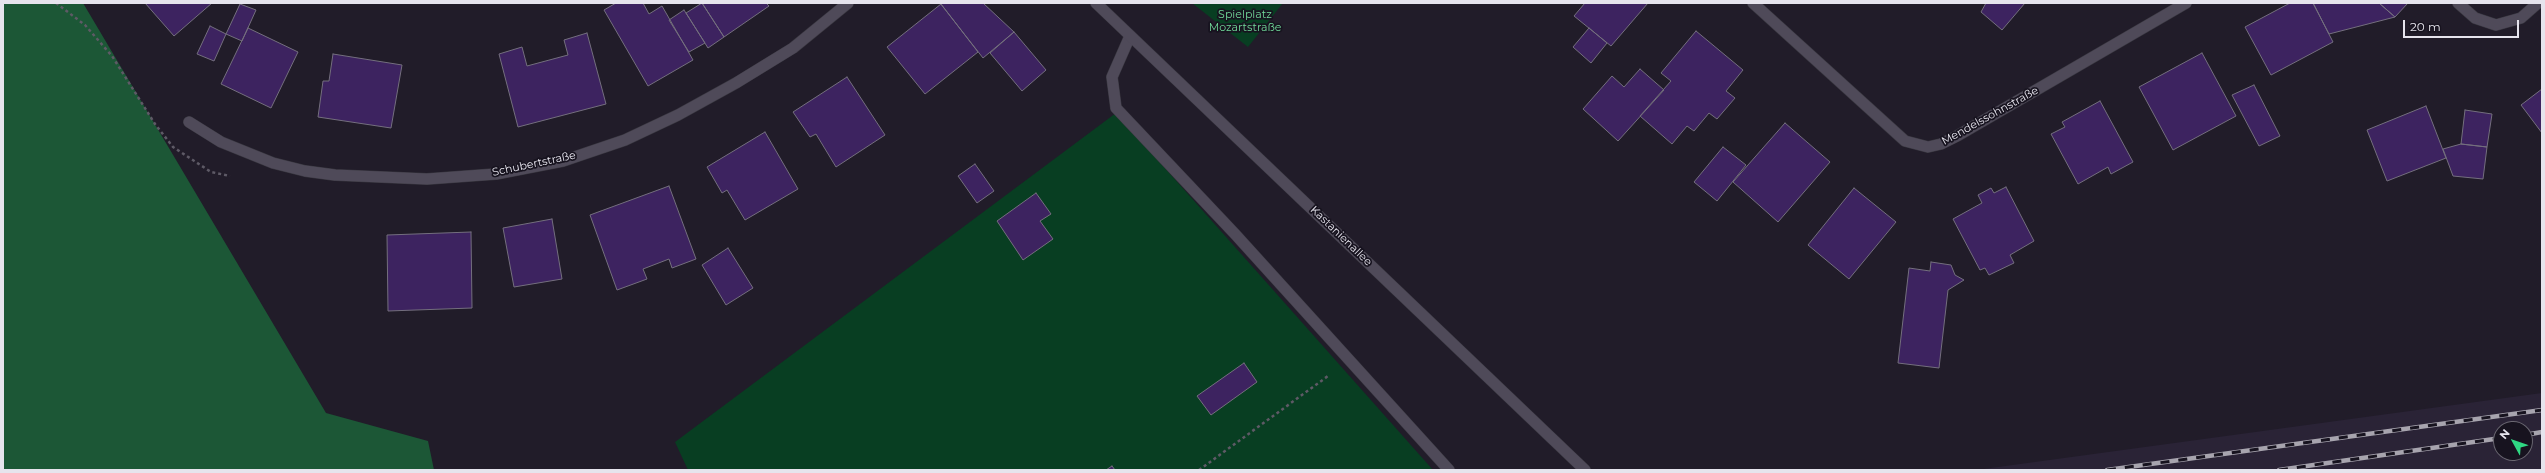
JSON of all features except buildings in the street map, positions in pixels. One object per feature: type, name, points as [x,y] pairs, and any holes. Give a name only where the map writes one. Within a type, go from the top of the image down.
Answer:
[{"type":"street","name":"Schubertstraße","points":[[189,122],[221,142],[273,163],[305,171],[335,175],[427,179],[496,174],[563,161],[624,140],[678,114],[736,84],[793,48],[848,3]]},
{"type":"street","name":"Kastanienallee","points":[[1096,3],[1586,470]]},
{"type":"street","name":"Mendelssohnstraße","points":[[1753,3],[1905,141],[1928,147],[1941,144],[1957,136],[2186,3]]},
{"type":"street","points":[[2458,3],[2475,18],[2496,25],[2521,18],[2538,3]]},
{"type":"street","points":[[1130,36],[1112,77],[1116,108],[1350,360],[1449,470]]},
{"type":"path","points":[[56,3],[85,25],[112,56],[155,124],[173,147]]},
{"type":"path","points":[[1199,470],[1350,360]]},
{"type":"shaded area","points":[[2542,393],[2542,470],[1976,470]]},
{"type":"green space","points":[[3,3],[83,3],[326,413],[428,441],[434,470],[3,470]]},
{"type":"green space","name":"Spielplatz Mozartstraße","points":[[1192,3],[1283,3],[1248,47]]},
{"type":"green space","points":[[1116,113],[1433,470],[688,470],[675,442]]},
{"type":"railway","points":[[2107,470],[2542,410]]},
{"type":"railway","points":[[2533,434],[2542,432]]},
{"type":"railway","points":[[2279,470],[2493,439]]}]
